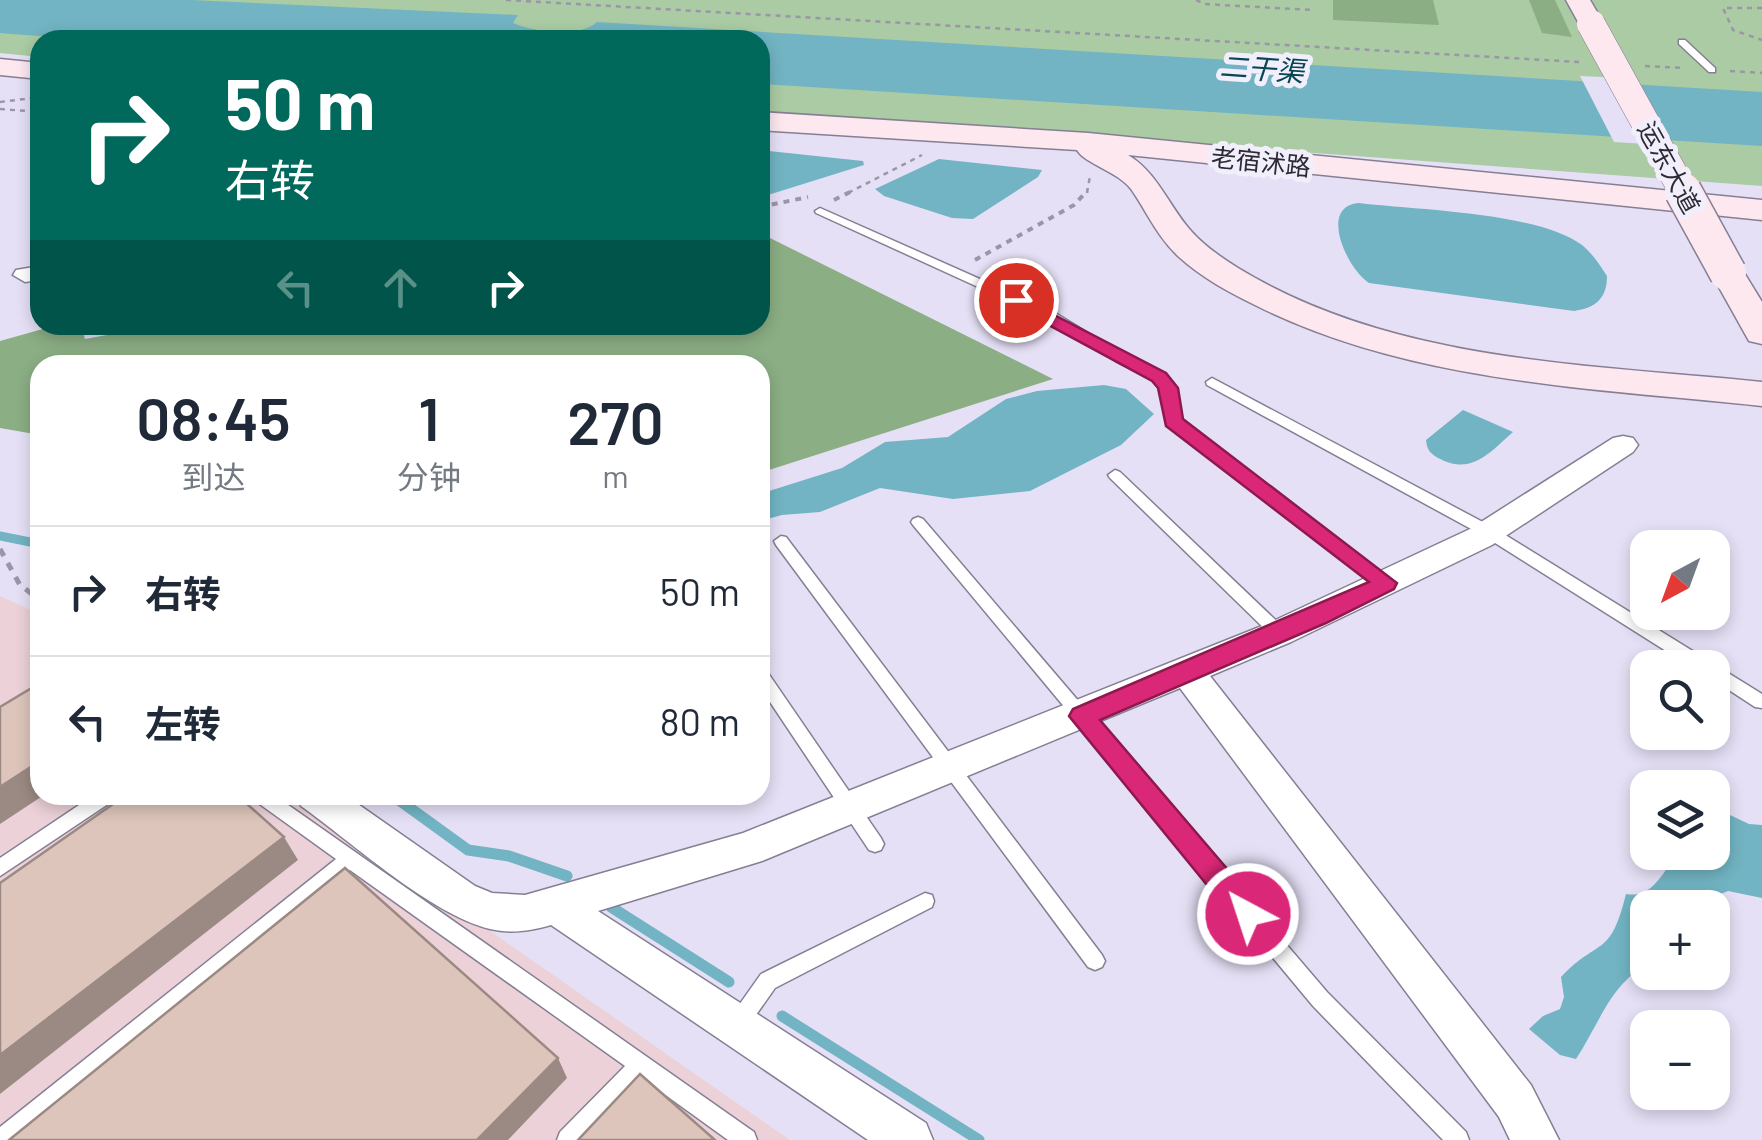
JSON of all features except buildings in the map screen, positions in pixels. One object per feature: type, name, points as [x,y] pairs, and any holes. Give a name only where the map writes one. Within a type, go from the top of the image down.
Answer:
[{"type":"main road","name":"运东大道","points":[[1584,12],[1762,333]]},
{"type":"main road","points":[[0,67],[30,69]]},
{"type":"main road","name":"老宿沭路","points":[[770,122],[1046,139],[1762,210]]},
{"type":"main road","points":[[1046,139],[1124,164],[1144,182],[1177,236],[1204,260],[1241,285],[1335,327],[1448,355],[1762,394]]},
{"type":"main road","points":[[1306,166],[1244,168],[1214,174],[1187,187],[1180,208],[1207,243],[1256,278],[1344,318],[1452,344],[1762,374]]},
{"type":"street","points":[[330,805],[461,899],[491,911],[524,914],[748,849],[1279,633],[1489,532],[1623,445]]},
{"type":"street","points":[[1187,672],[1515,1101],[1534,1140]]},
{"type":"street","points":[[555,905],[909,1140]]},
{"type":"lane","points":[[1682,42],[1712,70]]},
{"type":"lane","points":[[820,212],[1048,314],[1159,377],[1168,388],[1173,422],[1386,583]]},
{"type":"lane","points":[[1212,382],[1489,532],[1679,650]]},
{"type":"lane","points":[[1115,476],[1279,633]]},
{"type":"lane","points":[[918,522],[1320,999],[1458,1140]]},
{"type":"lane","points":[[781,542],[1095,961]]},
{"type":"lane","points":[[1730,682],[1762,702]]},
{"type":"lane","points":[[770,689],[875,844]]},
{"type":"lane","points":[[0,868],[93,805]]},
{"type":"lane","points":[[274,805],[746,1140]]},
{"type":"lane","points":[[1,1140],[350,859]]},
{"type":"lane","points":[[736,1026],[768,981],[925,902]]},
{"type":"lane","points":[[568,1140],[640,1064]]},
{"type":"path","points":[[506,0],[1594,63]]},
{"type":"path","points":[[1196,0],[1204,4],[1313,10]]},
{"type":"path","points":[[1762,8],[1723,8],[1732,30],[1762,40]]},
{"type":"path","points":[[1634,65],[1762,73]]},
{"type":"path","points":[[0,102],[30,98]]},
{"type":"path","points":[[0,109],[30,111]]},
{"type":"path","points":[[820,212],[844,192],[938,148]]},
{"type":"path","points":[[953,272],[1074,205],[1088,192],[1091,178],[1081,170]]},
{"type":"path","points":[[0,549],[13,579],[30,596]]},
{"type":"shaded area","points":[[0,596],[30,610],[30,805],[309,805],[790,1140],[0,1140]]},
{"type":"green space","points":[[0,0],[1762,0],[1762,186],[770,113],[770,30],[30,30],[30,56],[0,53]]},
{"type":"green space","points":[[1333,0],[1433,0],[1439,25],[1333,20]]},
{"type":"green space","points":[[1529,0],[1555,0],[1572,37],[1542,33]]},
{"type":"green space","points":[[770,238],[1053,379],[770,470],[770,355],[30,355],[30,433],[0,428],[0,341],[30,333],[84,335],[85,339],[107,335],[770,335]]},
{"type":"water","points":[[0,0],[191,0],[518,15],[513,23],[540,30],[30,30],[30,35],[0,33]]},
{"type":"water","points":[[597,22],[730,30],[580,30]]},
{"type":"water","name":"二干渠","points":[[770,32],[1762,92],[1762,146],[770,85]]},
{"type":"water","points":[[770,151],[863,161],[864,165],[770,194]]},
{"type":"water","points":[[939,159],[1042,170],[1038,177],[973,219],[952,218],[884,196],[875,189]]},
{"type":"water","points":[[1359,203],[1507,219],[1562,234],[1596,259],[1607,276],[1605,291],[1594,305],[1574,311],[1369,283],[1352,265],[1338,226],[1347,207]]},
{"type":"water","points":[[1104,385],[1126,389],[1154,414],[1121,445],[1030,491],[953,499],[880,488],[820,512],[770,518],[770,491],[842,468],[885,442],[948,437],[1006,399],[1037,391]]},
{"type":"water","points":[[1463,410],[1513,432],[1479,460],[1461,464],[1438,458],[1429,451],[1426,440]]},
{"type":"water","points":[[1730,815],[1762,825],[1762,898],[1730,890],[1647,890],[1665,870],[1730,870]]},
{"type":"water","points":[[1626,894],[1630,895],[1630,978],[1606,1006],[1576,1059],[1560,1055],[1529,1029],[1543,1016],[1560,1009],[1564,997],[1561,977],[1608,938]]},
{"type":"pier","points":[[1580,76],[1624,78],[1662,145],[1614,142]]},
{"type":"waterway","points":[[0,536],[30,542]]},
{"type":"waterway","points":[[406,805],[468,850],[509,856],[567,876]]},
{"type":"waterway","points":[[611,907],[729,982]]},
{"type":"waterway","points":[[782,1016],[979,1140]]},
{"type":"route","points":[[1016,300],[1159,377],[1168,388],[1173,422],[1386,583],[1318,617],[1082,716],[1248,914]]}]
